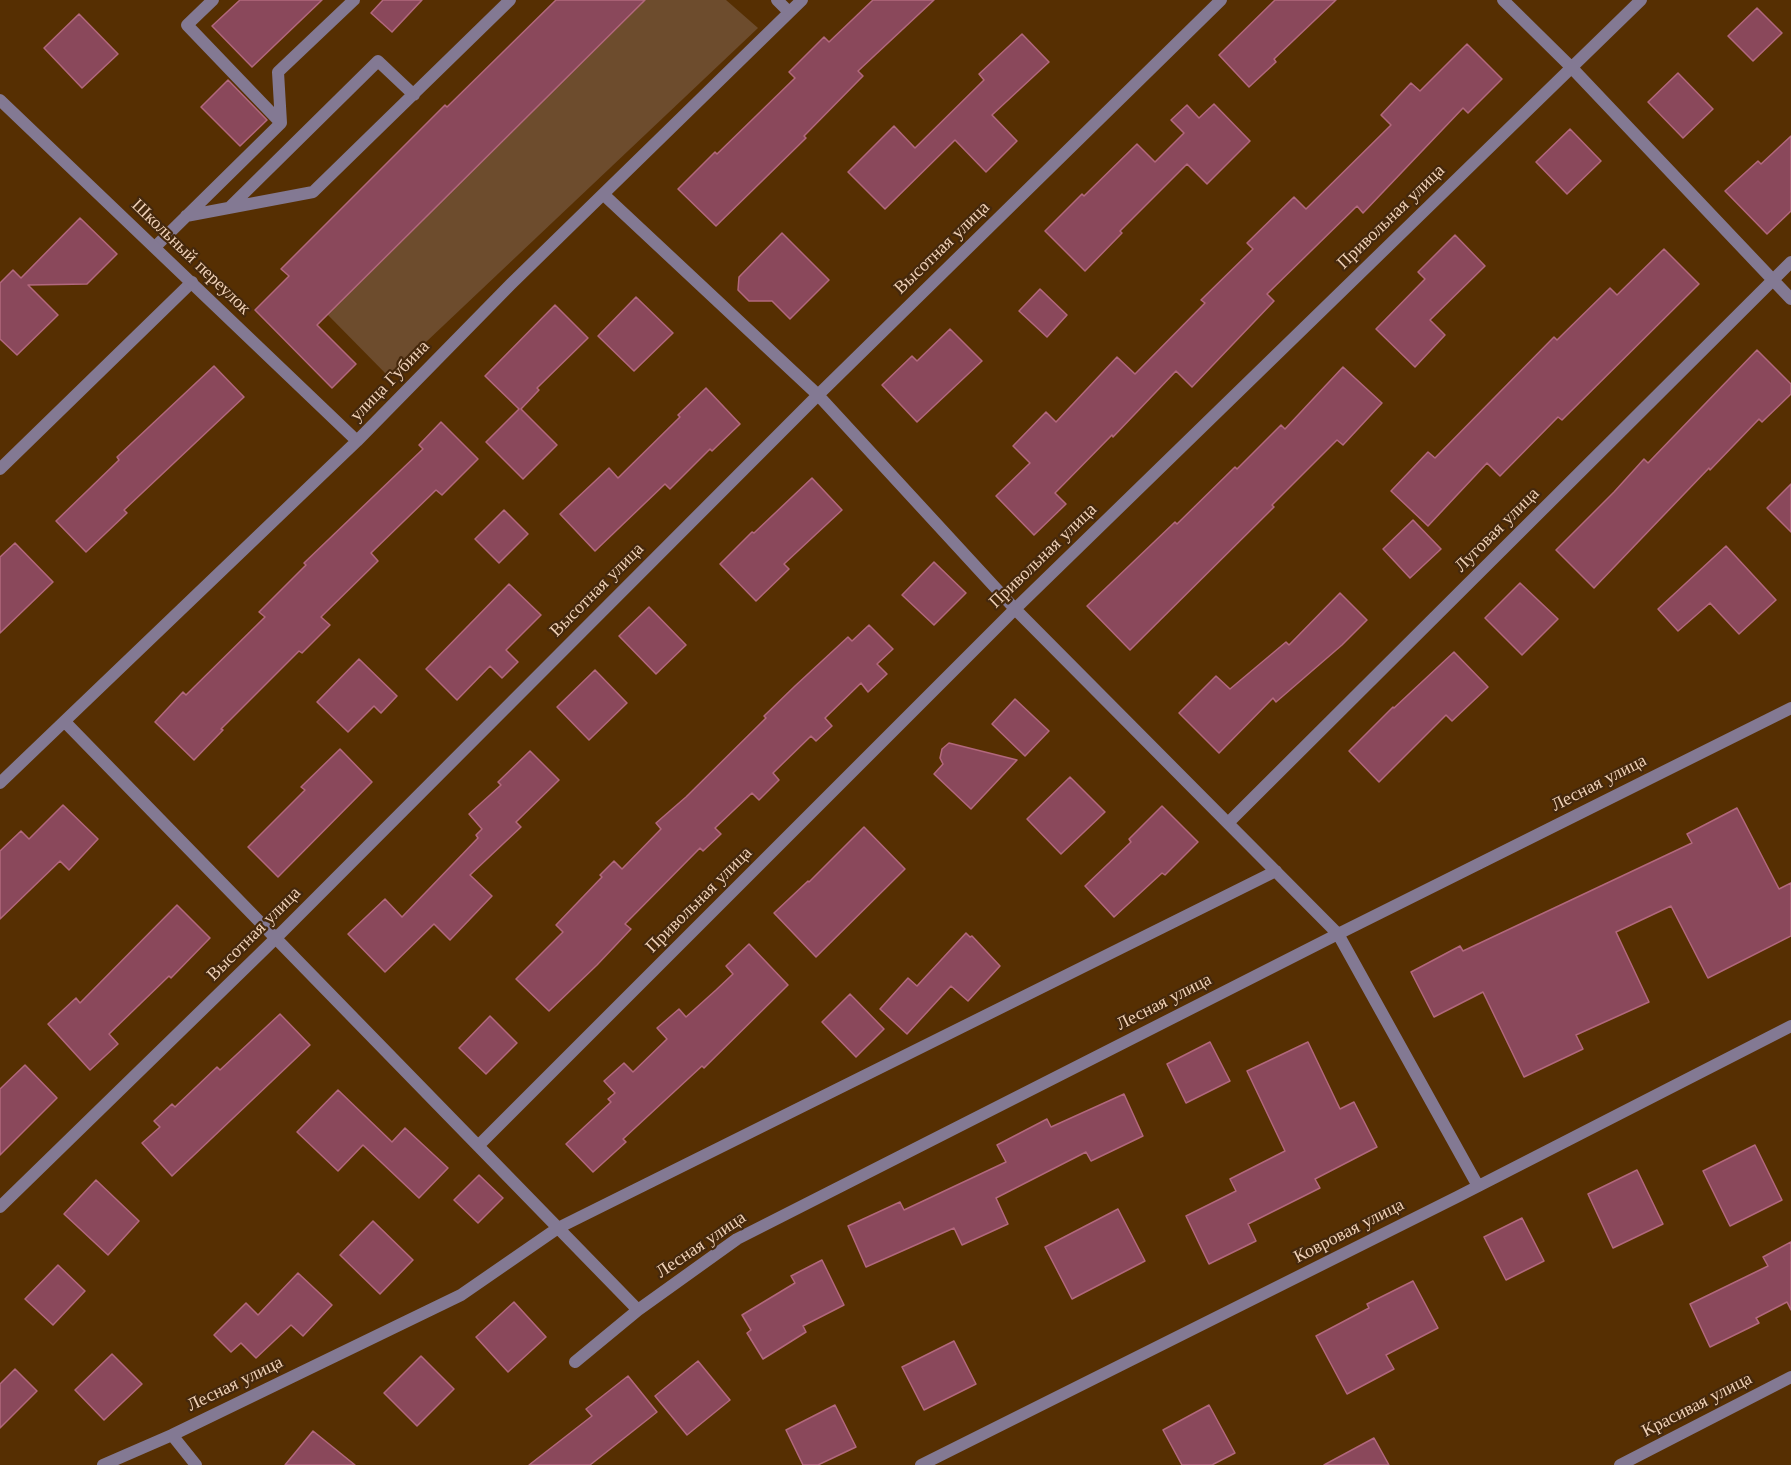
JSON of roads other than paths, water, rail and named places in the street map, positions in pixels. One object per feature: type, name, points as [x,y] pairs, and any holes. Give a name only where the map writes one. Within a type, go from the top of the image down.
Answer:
[{"type":"street","points":[[213,0],[187,25],[281,123]]},
{"type":"street","points":[[155,247],[281,123],[278,72],[354,0]]},
{"type":"street","points":[[186,216],[313,192],[510,0]]},
{"type":"street","points":[[777,0],[789,12]]},
{"type":"street","name":"улица Губина","points":[[0,783],[357,441],[511,284],[802,0]]},
{"type":"street","name":"Высотная улица","points":[[0,1208],[276,938],[818,394],[1221,0]]},
{"type":"street","points":[[1503,0],[1571,67],[1791,299]]},
{"type":"street","name":"Привольная улица","points":[[478,1146],[1015,609],[1641,0]]},
{"type":"street","points":[[228,208],[378,61],[414,95]]},
{"type":"street","name":"Школьный переулок","points":[[0,100],[357,441]]},
{"type":"street","points":[[603,195],[818,394],[1015,609],[1338,934],[1478,1186]]},
{"type":"street","name":"Луговая улица","points":[[1228,823],[1791,262]]},
{"type":"street","points":[[0,469],[192,282]]},
{"type":"street","name":"Лесная улица","points":[[575,1362],[638,1310],[737,1239],[1338,934],[1791,708]]},
{"type":"street","points":[[64,722],[638,1310]]},
{"type":"street","name":"Лесная улица","points":[[103,1465],[172,1435],[461,1295],[558,1228],[1276,871]]},
{"type":"street","name":"Ковровая улица","points":[[921,1465],[1478,1186],[1791,1026]]},
{"type":"street","name":"Красивая улица","points":[[1620,1465],[1791,1377]]},
{"type":"street","points":[[172,1435],[196,1465]]}]
